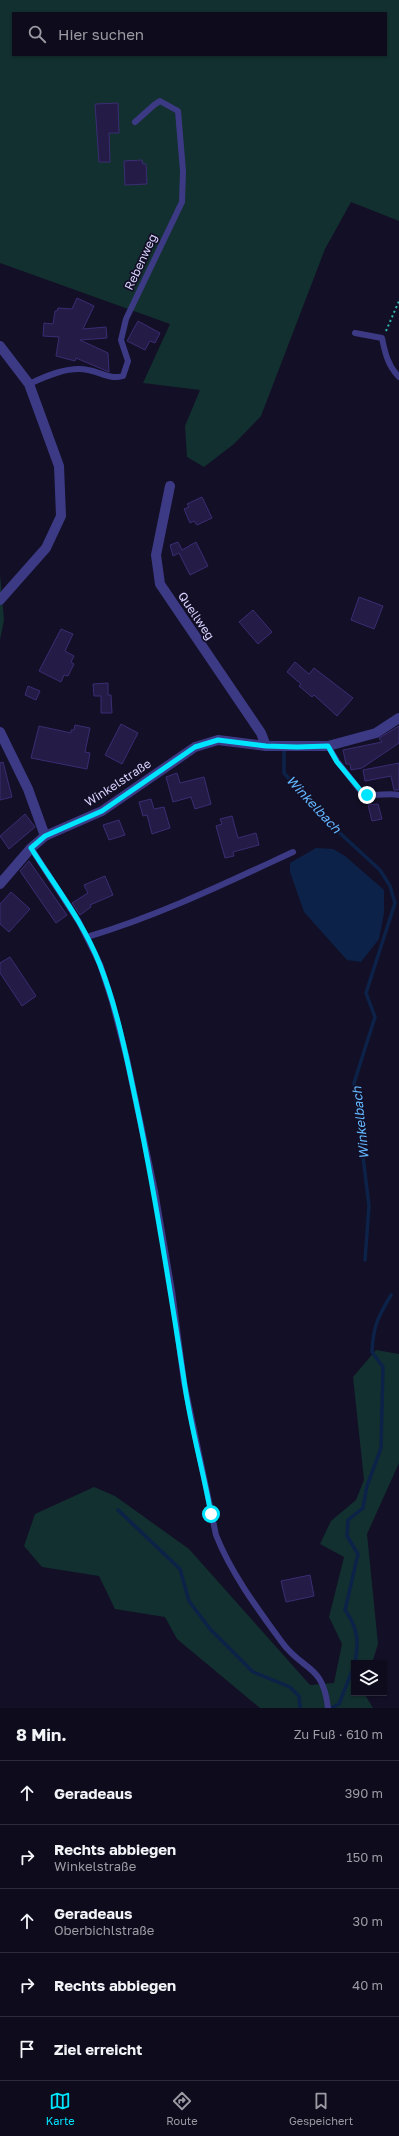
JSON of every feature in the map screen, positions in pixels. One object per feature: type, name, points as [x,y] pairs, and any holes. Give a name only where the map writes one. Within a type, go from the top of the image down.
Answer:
[{"type":"street","points":[[0,346],[29,384],[59,466],[61,516],[46,548],[0,600]]},
{"type":"street","name":"Quellweg","points":[[170,486],[156,555],[160,584],[260,733],[266,746]]},
{"type":"street","name":"Winkelstraße","points":[[0,884],[3,875],[45,836],[102,811],[195,747],[218,740],[266,746],[328,746],[376,733],[399,718]]},
{"type":"street","points":[[0,732],[28,789],[45,836]]},
{"type":"lane","name":"Rebenweg","points":[[29,384],[52,373],[87,369],[116,378],[123,376],[128,361],[121,340],[126,319],[182,202],[183,171],[178,111],[160,102],[154,105],[136,122]]},
{"type":"lane","points":[[355,333],[382,338],[388,362],[392,370],[399,377]]},
{"type":"lane","points":[[328,746],[337,762],[362,792],[367,795],[386,793],[399,795]]},
{"type":"lane","points":[[31,848],[79,922],[87,937],[100,964],[112,1001],[129,1067],[155,1191],[172,1291],[184,1382],[216,1535],[223,1552],[236,1574],[282,1643],[318,1675],[324,1685],[328,1708]]},
{"type":"lane","points":[[87,937],[137,921],[293,852]]},
{"type":"path","points":[[382,338],[399,301]]},
{"type":"green space","points":[[0,0],[399,0],[399,221],[351,202],[325,249],[261,416],[234,444],[204,467],[187,457],[185,426],[200,390],[143,383],[170,324],[0,263]]},
{"type":"green space","points":[[0,574],[4,620],[0,640]]},
{"type":"green space","points":[[376,1350],[399,1354],[399,1463],[367,1534],[378,1644],[373,1660],[351,1660],[351,1696],[366,1696],[373,1708],[260,1708],[177,1639],[165,1617],[115,1609],[99,1576],[42,1567],[24,1546],[35,1514],[94,1487],[115,1496],[189,1549],[310,1685],[334,1683],[342,1644],[329,1617],[344,1557],[320,1544],[331,1521],[356,1500],[364,1480],[353,1377]]},
{"type":"water","points":[[316,848],[333,849],[345,856],[384,890],[384,913],[379,939],[361,962],[347,960],[304,912],[290,872],[290,863]]},
{"type":"building","points":[[118,103],[119,133],[109,133],[110,162],[99,162],[95,104]]},
{"type":"building","points":[[142,160],[143,164],[146,164],[147,184],[125,185],[124,161]]},
{"type":"building","points":[[77,298],[94,306],[83,329],[106,327],[107,338],[80,340],[108,353],[109,372],[76,358],[75,361],[56,356],[59,337],[43,336],[44,323],[53,324],[55,311],[57,311],[58,308],[72,309]]},
{"type":"building","points":[[138,321],[160,333],[155,343],[150,341],[145,350],[127,341]]},
{"type":"building","points":[[202,497],[212,518],[197,525],[194,521],[190,523],[184,509],[189,507],[187,504]]},
{"type":"building","points":[[178,542],[182,550],[196,542],[208,566],[190,575],[179,553],[173,556],[170,545]]},
{"type":"building","points":[[359,597],[383,606],[374,629],[351,620]]},
{"type":"building","points":[[253,610],[272,632],[258,644],[239,622]]},
{"type":"building","points":[[61,629],[73,634],[65,651],[74,656],[71,662],[74,664],[68,676],[64,675],[61,682],[39,671]]},
{"type":"building","points":[[295,662],[309,674],[314,668],[353,698],[337,716],[314,695],[312,697],[299,686],[301,684],[287,672]]},
{"type":"building","points":[[108,683],[108,695],[111,695],[112,713],[101,713],[101,696],[94,696],[93,684]]},
{"type":"building","points":[[28,686],[40,691],[36,700],[25,695]]},
{"type":"building","points":[[121,724],[138,733],[122,764],[105,755]]},
{"type":"building","points":[[75,725],[90,728],[85,752],[90,753],[87,769],[31,758],[39,726],[71,733],[71,730],[74,730]]},
{"type":"building","points":[[399,726],[399,743],[362,768],[351,770],[350,764],[346,764],[343,750],[382,742],[379,738]]},
{"type":"building","points":[[3,762],[12,797],[0,800],[0,763]]},
{"type":"building","points":[[399,763],[399,790],[394,790],[391,776],[365,781],[363,770]]},
{"type":"building","points":[[177,773],[180,783],[204,777],[211,804],[195,809],[191,797],[173,802],[166,777]]},
{"type":"building","points":[[151,799],[154,809],[164,807],[170,828],[152,834],[147,815],[143,816],[139,802]]},
{"type":"building","points":[[378,804],[382,819],[372,821],[368,805]]},
{"type":"building","points":[[25,814],[35,827],[9,849],[0,836]]},
{"type":"building","points":[[232,816],[238,838],[256,833],[259,845],[233,852],[234,856],[225,858],[216,826],[222,824],[220,819]]},
{"type":"building","points":[[119,820],[125,835],[109,840],[103,825]]},
{"type":"building","points":[[29,861],[67,915],[56,923],[20,871]]},
{"type":"building","points":[[105,876],[113,895],[90,905],[91,907],[80,915],[72,903],[88,893],[84,885]]},
{"type":"building","points":[[11,892],[30,909],[9,932],[0,924],[0,904]]},
{"type":"building","points":[[10,957],[36,996],[22,1006],[0,973],[0,963]]},
{"type":"building","points":[[310,1575],[314,1596],[286,1602],[281,1581]]},
{"type":"waterway","name":"Winkelbach","points":[[284,749],[284,773],[330,824],[380,870],[390,886],[395,903],[366,993],[375,1017],[354,1083],[369,1206],[365,1260]]},
{"type":"waterway","name":"Winkelbach","points":[[355,1660],[357,1641],[355,1629],[345,1610],[358,1554],[347,1536],[348,1520],[363,1508],[367,1486],[381,1448],[383,1367],[372,1352],[375,1328],[391,1295]]},
{"type":"waterway","points":[[118,1510],[180,1569],[189,1601],[210,1629],[253,1672],[290,1687],[299,1696],[300,1708]]},
{"type":"waterway","name":"Winkelbach","points":[[331,1708],[339,1704],[351,1674]]},
{"type":"route","points":[[211,1514],[184,1382],[172,1291],[155,1191],[127,1059],[112,1001],[100,964],[79,922],[31,848],[45,836],[102,811],[195,747],[218,740],[266,746],[328,746],[337,762],[362,792],[367,795]]}]
